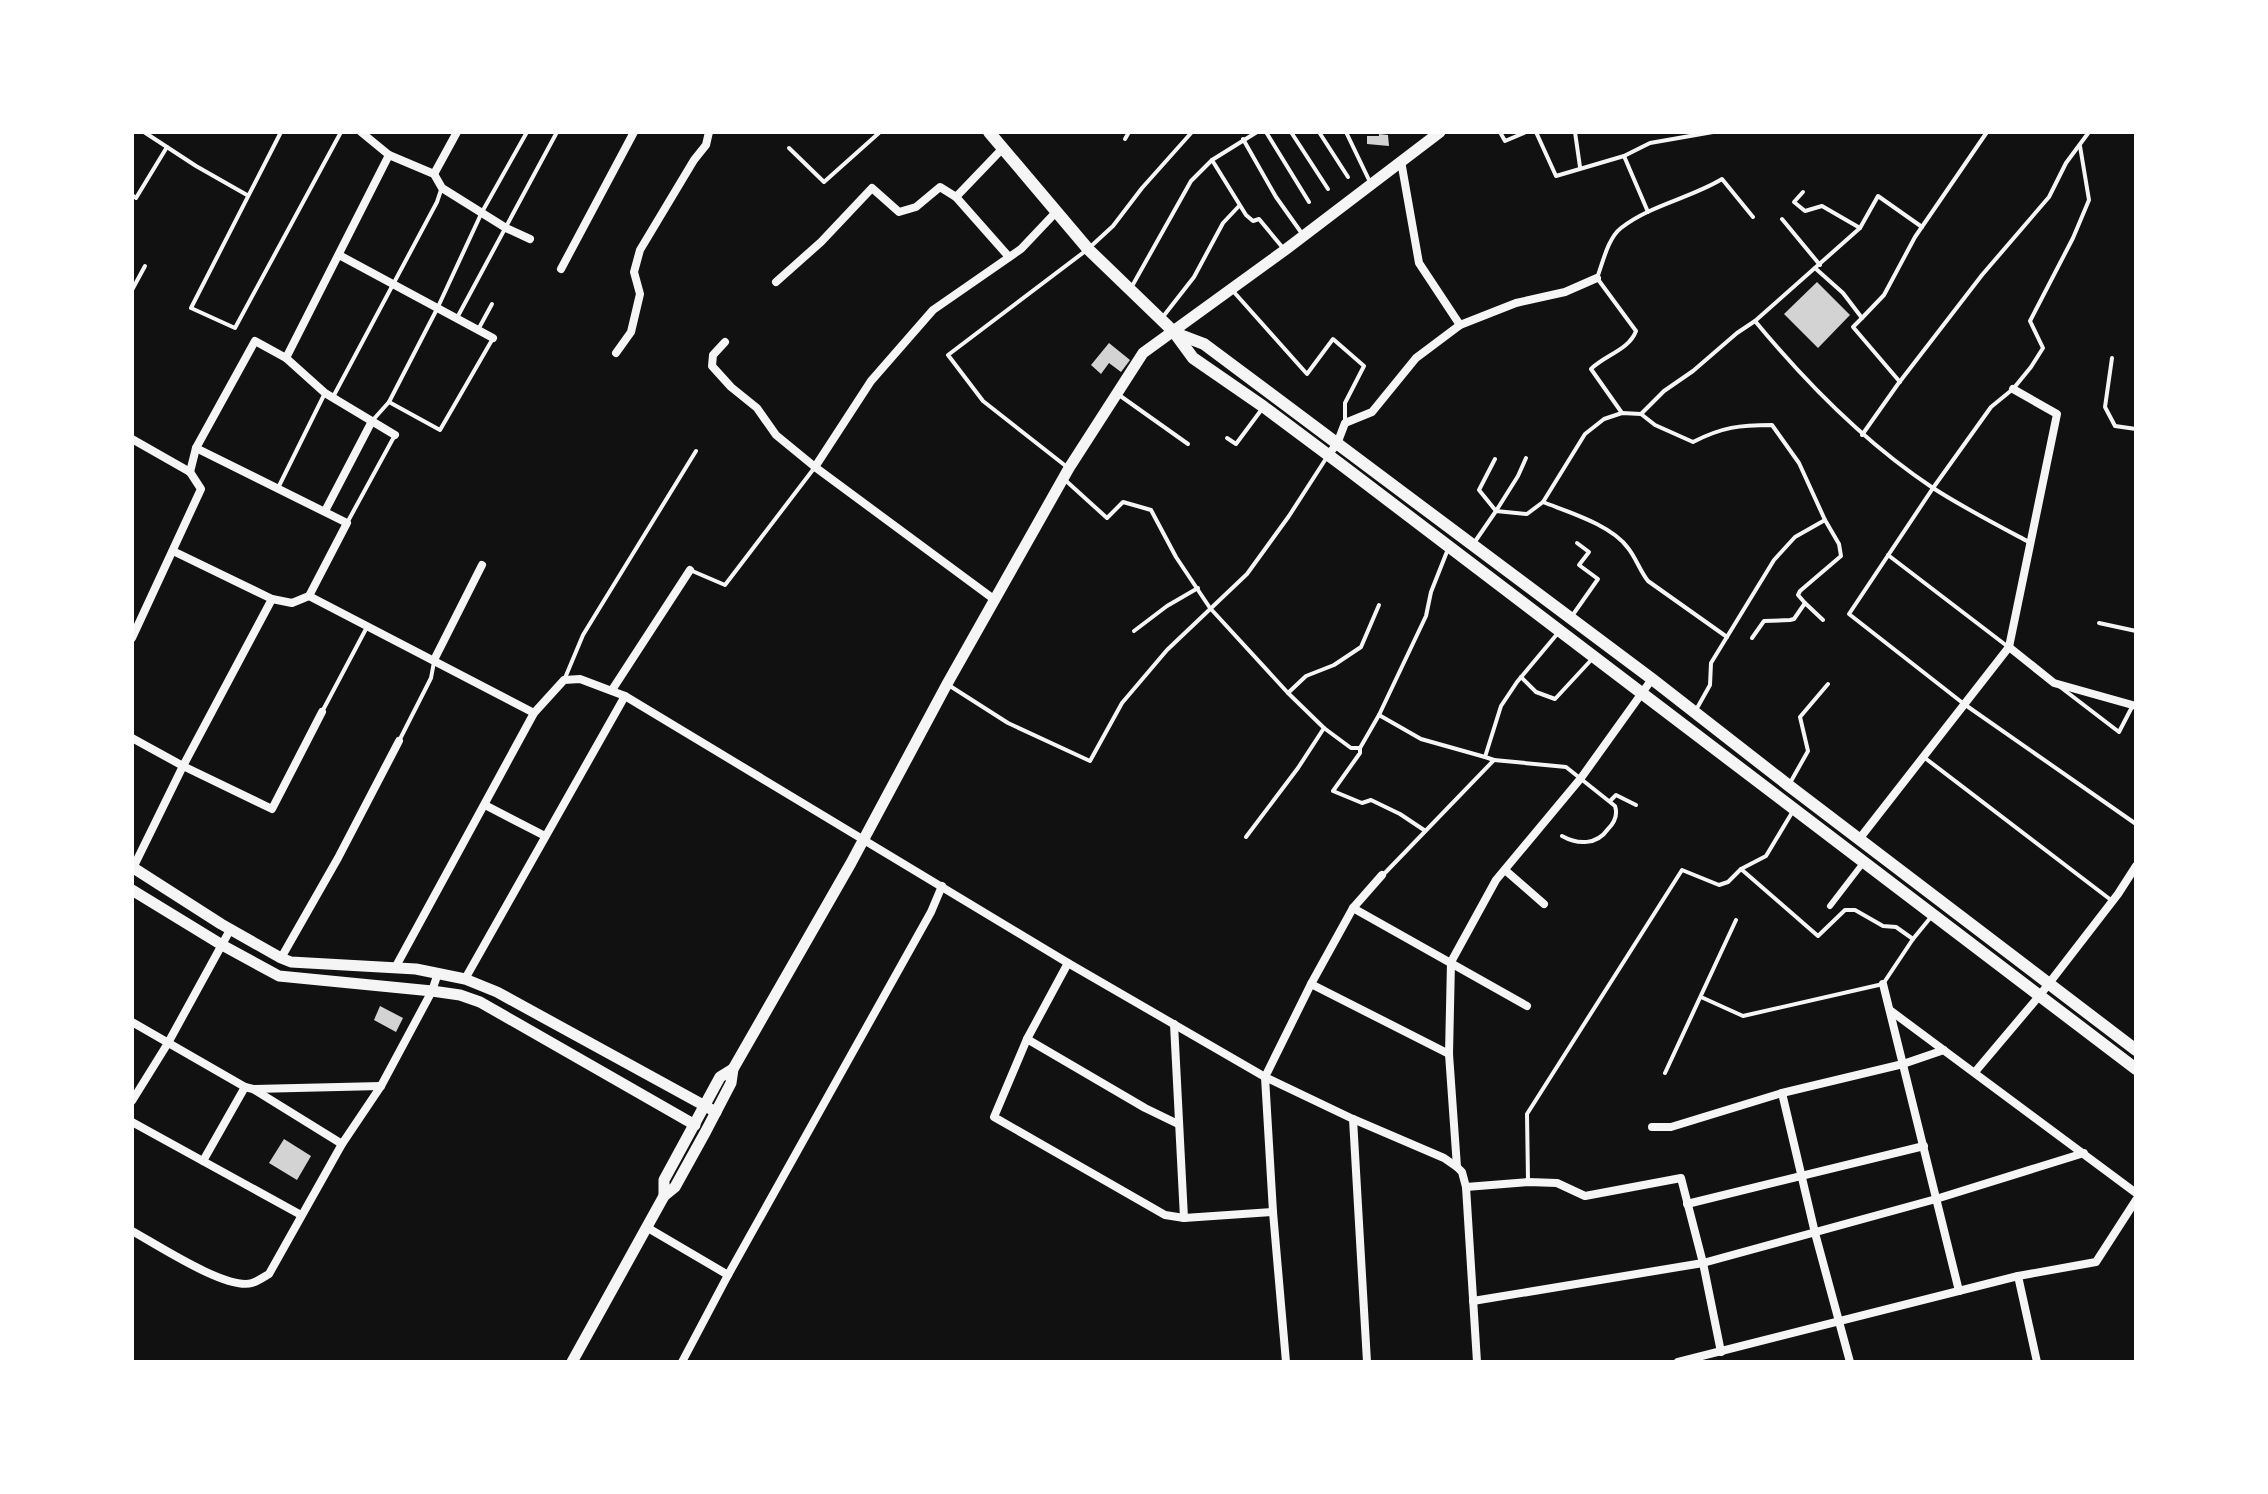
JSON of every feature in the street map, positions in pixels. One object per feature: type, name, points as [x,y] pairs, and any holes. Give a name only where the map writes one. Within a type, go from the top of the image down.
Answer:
[{"type":"main road","points":[[989,132],[1088,249],[1174,332],[1193,358],[1328,455],[2136,1069]]},
{"type":"main road","points":[[664,1196],[664,1180],[695,1125],[731,1083],[733,1069],[851,863],[947,684],[1066,474],[1143,353],[1232,290],[1440,132]]},
{"type":"main road","points":[[1174,332],[1204,344],[1652,679],[2136,1050]]},
{"type":"main road","points":[[132,867],[230,930],[281,958],[291,962],[395,968],[465,979],[497,992],[711,1108]]},
{"type":"main road","points":[[132,890],[279,976],[432,991],[480,1002],[695,1125]]},
{"type":"main road","points":[[572,1362],[664,1196],[675,1187],[711,1108]]},
{"type":"street","points":[[361,132],[389,155],[434,174],[442,188],[506,228],[530,239]]},
{"type":"street","points":[[434,174],[457,132]]},
{"type":"street","points":[[561,269],[634,132]]},
{"type":"street","points":[[616,353],[631,332],[640,294],[634,272],[640,250],[706,145],[709,132]]},
{"type":"street","points":[[956,197],[1003,148]]},
{"type":"street","points":[[286,358],[389,155]]},
{"type":"street","points":[[1401,161],[1419,263],[1460,325]]},
{"type":"street","points":[[776,282],[821,242],[872,188],[899,212],[916,207],[940,187],[956,197],[1009,257]]},
{"type":"street","points":[[815,467],[871,381],[933,310],[1021,249],[1057,211]]},
{"type":"street","points":[[339,255],[493,338]]},
{"type":"street","points":[[1328,455],[1337,444],[1345,423],[1372,412],[1416,358],[1460,325],[1516,303],[1565,292],[1597,278]]},
{"type":"street","points":[[190,472],[196,448],[255,341],[286,358],[329,395],[395,435]]},
{"type":"street","points":[[725,342],[713,355],[712,366],[757,408],[776,435],[995,600]]},
{"type":"street","points":[[1860,838],[2009,647],[2057,414],[2013,389]]},
{"type":"street","points":[[325,511],[372,421]]},
{"type":"street","points":[[132,439],[190,472],[201,489],[132,638]]},
{"type":"street","points":[[173,551],[272,599],[292,603],[309,596],[347,523],[196,448]]},
{"type":"street","points":[[434,660],[482,565]]},
{"type":"street","points":[[612,690],[690,570]]},
{"type":"street","points":[[309,596],[534,713]]},
{"type":"street","points":[[132,867],[272,599]]},
{"type":"street","points":[[2009,647],[2054,683],[2134,706]]},
{"type":"street","points":[[395,968],[534,713],[564,680],[580,679],[612,690],[1265,1077],[1444,1158],[1457,1167],[1462,1172],[1466,1187],[1477,1362]]},
{"type":"street","points":[[1457,1167],[1449,1054],[1451,962],[1496,880],[1581,778],[1652,679]]},
{"type":"street","points":[[465,979],[625,696]]},
{"type":"street","points":[[132,738],[272,809],[322,712]]},
{"type":"street","points":[[281,958],[399,741]]},
{"type":"street","points":[[485,805],[545,836]]},
{"type":"street","points":[[1830,906],[1863,863]]},
{"type":"street","points":[[1975,1072],[2040,995],[2136,866]]},
{"type":"street","points":[[1505,870],[1544,904]]},
{"type":"street","points":[[1286,1362],[1265,1077],[1353,908],[1382,875]]},
{"type":"street","points":[[682,1362],[931,912],[942,886]]},
{"type":"street","points":[[1353,908],[1527,1006]]},
{"type":"street","points":[[132,1101],[230,930]]},
{"type":"street","points":[[1068,963],[1027,1039],[994,1117],[1165,1215],[1184,1218],[1273,1212]]},
{"type":"street","points":[[132,1231],[223,1279],[250,1284],[269,1274],[342,1144],[381,1086],[432,991],[438,973]]},
{"type":"street","points":[[1311,984],[1449,1054]]},
{"type":"street","points":[[1883,984],[1959,1291]]},
{"type":"street","points":[[1891,1011],[2136,1193]]},
{"type":"street","points":[[132,1022],[342,1144]]},
{"type":"street","points":[[1174,1024],[1184,1218]]},
{"type":"street","points":[[1027,1039],[1178,1124]]},
{"type":"street","points":[[1652,1127],[1671,1127],[1782,1093],[1903,1064],[1944,1050]]},
{"type":"street","points":[[249,1088],[381,1086]]},
{"type":"street","points":[[203,1161],[249,1088]]},
{"type":"street","points":[[1782,1093],[1850,1362]]},
{"type":"street","points":[[1353,1119],[1367,1362]]},
{"type":"street","points":[[132,1122],[301,1215]]},
{"type":"street","points":[[1687,1204],[1924,1146]]},
{"type":"street","points":[[1473,1301],[1703,1263],[1936,1199],[2084,1153]]},
{"type":"street","points":[[1466,1187],[1557,1183],[1585,1196],[1681,1178],[1721,1352]]},
{"type":"street","points":[[1678,1362],[2018,1276],[2096,1262],[2136,1200]]},
{"type":"street","points":[[648,1228],[728,1275]]},
{"type":"street","points":[[2018,1276],[2037,1362]]},
{"type":"lane","points":[[144,132],[248,195]]},
{"type":"lane","points":[[281,132],[191,308],[235,328],[341,132]]},
{"type":"lane","points":[[372,421],[389,402],[482,212],[527,132]]},
{"type":"lane","points":[[456,319],[557,132]]},
{"type":"lane","points":[[789,148],[824,182],[880,132]]},
{"type":"lane","points":[[1125,139],[1129,132]]},
{"type":"lane","points":[[1192,132],[1113,226],[1088,249],[948,355],[983,401],[1066,474],[1107,518],[1123,502],[1151,510],[1176,557],[1210,608],[1324,728],[1351,748],[1360,748]]},
{"type":"lane","points":[[1130,290],[1191,181],[1212,160],[1257,132]]},
{"type":"lane","points":[[1266,132],[1309,202]]},
{"type":"lane","points":[[1291,132],[1328,189]]},
{"type":"lane","points":[[1319,132],[1348,177]]},
{"type":"lane","points":[[1346,132],[1371,185]]},
{"type":"lane","points":[[1500,132],[1505,141],[1526,132]]},
{"type":"lane","points":[[1536,132],[1556,176],[1624,156],[1650,143],[1712,132]]},
{"type":"lane","points":[[1575,132],[1580,167]]},
{"type":"lane","points":[[1900,382],[1853,327],[1884,295],[1922,227],[1987,132]]},
{"type":"lane","points":[[1862,435],[1982,275],[2049,197],[2066,163],[2089,132]]},
{"type":"lane","points":[[1243,139],[1276,197],[1303,235]]},
{"type":"lane","points":[[2080,146],[2089,200],[2030,321],[2043,348],[2013,389],[1991,407],[1849,614],[1964,704],[2136,824]]},
{"type":"lane","points":[[134,197],[167,147]]},
{"type":"lane","points":[[1624,156],[1648,213]]},
{"type":"lane","points":[[1212,160],[1239,206],[1253,221],[1259,219],[1285,250]]},
{"type":"lane","points":[[1622,413],[1591,369],[1601,359],[1632,342],[1636,331],[1597,278],[1619,229],[1722,179],[1753,217]]},
{"type":"lane","points":[[278,489],[393,284],[442,188]]},
{"type":"lane","points":[[1803,192],[1794,202],[1805,211],[1822,206],[1860,228]]},
{"type":"lane","points":[[1641,414],[1664,391],[1755,321],[1860,228],[1878,196],[1922,227]]},
{"type":"lane","points":[[1161,320],[1194,277],[1223,223],[1239,206]]},
{"type":"lane","points":[[1782,219],[1862,318]]},
{"type":"lane","points":[[132,290],[145,266]]},
{"type":"lane","points":[[1232,290],[1307,374],[1333,339],[1364,366],[1345,403],[1345,423]]},
{"type":"lane","points":[[478,330],[492,304]]},
{"type":"lane","points":[[1755,321],[1791,364],[1862,435],[1933,488],[2031,543]]},
{"type":"lane","points":[[389,402],[440,430],[493,338]]},
{"type":"lane","points":[[2112,358],[2105,407],[2115,426],[2136,429]]},
{"type":"lane","points":[[1117,393],[1188,444]]},
{"type":"lane","points":[[1227,438],[1236,444],[1264,407]]},
{"type":"lane","points":[[1495,459],[1479,490],[1496,511],[1527,514],[1543,502],[1585,434],[1604,419],[1622,413],[1641,414],[1655,425],[1693,442],[1714,431],[1740,425],[1772,425],[1799,463],[1839,544],[1841,556],[1798,595],[1823,620]]},
{"type":"lane","points":[[347,523],[395,435]]},
{"type":"lane","points":[[564,680],[583,635],[696,451]]},
{"type":"lane","points":[[947,684],[1008,723],[1090,761],[1122,703],[1167,650],[1247,574],[1328,455]]},
{"type":"lane","points":[[1473,545],[1518,476],[1526,458]]},
{"type":"lane","points":[[690,570],[725,585],[815,467]]},
{"type":"lane","points":[[1543,502],[1600,525],[1627,546],[1648,581],[1727,637]]},
{"type":"lane","points":[[1695,712],[1710,685],[1711,663],[1774,560],[1795,537],[1825,520]]},
{"type":"lane","points":[[1570,618],[1598,579],[1579,565],[1589,552],[1577,543]]},
{"type":"lane","points":[[1424,830],[1371,800],[1362,803],[1333,791],[1360,753],[1379,715],[1426,616],[1431,592],[1449,547]]},
{"type":"lane","points":[[1888,555],[2009,647]]},
{"type":"lane","points":[[1134,631],[1198,588]]},
{"type":"lane","points":[[1752,638],[1764,621],[1794,619],[1805,603]]},
{"type":"lane","points":[[1288,693],[1306,676],[1334,665],[1361,647],[1379,605]]},
{"type":"lane","points":[[2099,623],[2136,631]]},
{"type":"lane","points":[[322,712],[367,627]]},
{"type":"lane","points":[[1485,757],[1501,706],[1560,631]]},
{"type":"lane","points":[[1521,677],[1536,692],[1555,699],[1593,658]]},
{"type":"lane","points":[[399,741],[431,678],[434,660]]},
{"type":"lane","points":[[2054,683],[2119,732],[2134,706]]},
{"type":"lane","points":[[1788,785],[1808,751],[1800,717],[1828,684]]},
{"type":"lane","points":[[1379,715],[1421,739],[1494,760],[1561,765],[1610,801],[1617,811],[1615,821],[1603,837],[1572,842],[1562,836]]},
{"type":"lane","points":[[1246,837],[1324,728]]},
{"type":"lane","points":[[1923,756],[2111,900]]},
{"type":"lane","points":[[1382,875],[1494,760]]},
{"type":"lane","points":[[1610,801],[1616,795],[1636,805]]},
{"type":"lane","points":[[1528,1182],[1527,1114],[1682,870],[1719,885],[1728,882],[1741,869],[1766,856],[1794,810]]},
{"type":"lane","points":[[1741,869],[1818,936],[1845,910],[1855,910],[1883,926],[1896,927],[1913,939]]},
{"type":"lane","points":[[1701,997],[1743,1016],[1883,984],[1933,915]]},
{"type":"lane","points":[[1665,1073],[1736,920]]},
{"type":"building","points":[[1388,135],[1389,146],[1367,144],[1367,136]]},
{"type":"building","points":[[1817,282],[1850,315],[1818,348],[1784,314]]},
{"type":"building","points":[[1109,343],[1130,360],[1121,372],[1109,363],[1101,374],[1091,365]]},
{"type":"building","points":[[380,1006],[403,1018],[396,1032],[374,1020]]},
{"type":"building","points":[[284,1139],[311,1156],[297,1180],[269,1163]]}]
